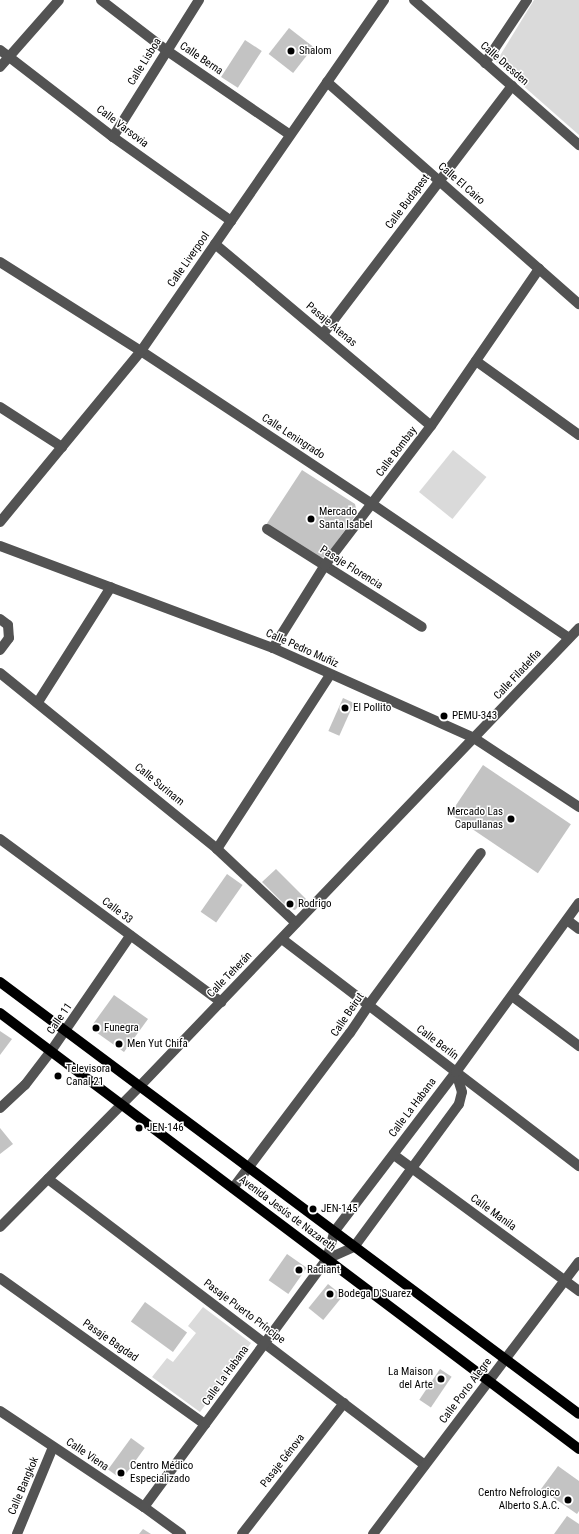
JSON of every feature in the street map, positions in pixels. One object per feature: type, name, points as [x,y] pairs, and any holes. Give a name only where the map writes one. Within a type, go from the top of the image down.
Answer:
[{"type":"main road","name":"Avenida Jesús de Nazareth","points":[[0,982],[579,1414]]},
{"type":"main road","name":"Avenida Jesús de Nazareth","points":[[0,1013],[579,1449]]},
{"type":"street","points":[[0,67],[4,53],[60,0]]},
{"type":"street","name":"Calle Berna","points":[[101,0],[166,50],[290,135]]},
{"type":"street","name":"Calle Lisboa","points":[[113,137],[166,50],[199,0]]},
{"type":"street","name":"Calle Liverpool","points":[[0,522],[141,351],[384,0]]},
{"type":"street","name":"Calle Dresden","points":[[414,0],[579,145]]},
{"type":"street","points":[[486,63],[527,0]]},
{"type":"street","name":"Calle Varsovia","points":[[4,53],[113,137],[231,221]]},
{"type":"street","name":"Calle El Cairo","points":[[327,82],[579,304]]},
{"type":"street","name":"Calle Budapest","points":[[323,334],[512,86]]},
{"type":"street","name":"Pasaje Atenas","points":[[215,244],[431,426]]},
{"type":"street","name":"Calle Leningrado","points":[[0,262],[141,351],[372,504],[569,638]]},
{"type":"street","name":"Calle Bombay","points":[[273,648],[325,565],[431,426],[539,269]]},
{"type":"street","points":[[476,361],[579,435]]},
{"type":"street","points":[[0,407],[62,447]]},
{"type":"street","name":"Pasaje Florencia","points":[[267,529],[422,627]]},
{"type":"street","name":"Calle Pedro Muñiz","points":[[0,546],[273,648],[330,675],[474,738],[579,807]]},
{"type":"street","points":[[38,702],[111,587]]},
{"type":"street","points":[[0,619],[8,625],[9,638],[0,650]]},
{"type":"street","name":"Calle Filadelfia","points":[[474,738],[579,628]]},
{"type":"street","name":"Calle Surinam","points":[[0,673],[38,702],[217,849],[296,924]]},
{"type":"street","points":[[217,849],[330,675]]},
{"type":"street","name":"Calle Teherán","points":[[0,1227],[139,1087],[474,738]]},
{"type":"street","name":"Calle 33","points":[[0,839],[221,1002]]},
{"type":"street","name":"Calle Beirut","points":[[233,1188],[350,1034],[368,1006],[481,853]]},
{"type":"street","name":"Calle La Habana","points":[[144,1507],[327,1259],[334,1232],[456,1072],[579,903]]},
{"type":"street","points":[[567,920],[579,929]]},
{"type":"street","name":"Calle 11","points":[[0,1108],[25,1085],[66,1032],[130,936]]},
{"type":"street","name":"Calle Berlín","points":[[282,939],[579,1166]]},
{"type":"street","points":[[512,996],[579,1046]]},
{"type":"street","name":"Calle La Habana","points":[[327,1259],[354,1247],[460,1104],[462,1092],[456,1072]]},
{"type":"street","name":"Calle Manila","points":[[394,1155],[579,1291]]},
{"type":"street","name":"Pasaje Puerto Príncipe","points":[[48,1179],[425,1465]]},
{"type":"street","name":"Calle Porto Alegre","points":[[373,1534],[579,1262]]},
{"type":"street","name":"Pasaje Bagdad","points":[[0,1278],[205,1424]]},
{"type":"street","name":"Pasaje Génova","points":[[242,1534],[344,1403]]},
{"type":"street","name":"Calle Viena","points":[[0,1411],[144,1507],[181,1534]]},
{"type":"street","name":"Calle Bangkok","points":[[17,1534],[53,1447]]},
{"type":"shaded area","points":[[534,0],[579,0],[579,135],[496,62]]},
{"type":"shaded area","points":[[453,450],[486,477],[452,519],[419,492]]},
{"type":"shaded area","points":[[203,1307],[251,1343],[200,1412],[152,1377],[167,1358],[173,1362],[196,1333],[188,1326]]},
{"type":"building","name":"Shalom","points":[[289,28],[313,47],[293,73],[269,54]]},
{"type":"building","points":[[245,40],[262,51],[238,88],[221,77]]},
{"type":"building","name":"Mercado Santa Isabel","points":[[302,470],[355,504],[357,513],[326,557],[319,558],[266,525]]},
{"type":"building","points":[[343,698],[354,703],[339,736],[328,731]]},
{"type":"building","name":"Mercado Las Capullanas","points":[[483,765],[571,824],[538,873],[450,814]]},
{"type":"building","points":[[276,869],[306,899],[295,910],[288,908],[262,882]]},
{"type":"building","points":[[227,874],[243,885],[216,923],[201,912]]},
{"type":"building","points":[[114,995],[148,1019],[124,1052],[93,1030],[93,1024]]},
{"type":"building","points":[[0,1031],[12,1039],[0,1055]]},
{"type":"building","points":[[0,1128],[13,1144],[0,1154]]},
{"type":"building","points":[[287,1254],[307,1268],[288,1294],[269,1280]]},
{"type":"building","points":[[328,1284],[343,1296],[323,1320],[308,1308]]},
{"type":"building","points":[[145,1302],[187,1333],[173,1352],[131,1321]]},
{"type":"building","points":[[440,1369],[452,1377],[431,1408],[419,1400]]},
{"type":"building","points":[[131,1438],[145,1448],[122,1480],[108,1470]]},
{"type":"building","name":"Centro Nefrologico Alberto S.A.C.","points":[[558,1466],[579,1481],[579,1511],[577,1514],[541,1489]]},
{"type":"building","points":[[567,1516],[579,1524],[579,1534],[554,1534]]},
{"type":"building","points":[[143,1529],[151,1534],[139,1534]]},
{"type":"place","name":"Shalom","points":[[291,51]]},
{"type":"place","name":"Mercado Santa Isabel","points":[[311,519]]},
{"type":"place","name":"El Pollito","points":[[345,708]]},
{"type":"place","name":"PEMU-343","points":[[444,716]]},
{"type":"place","name":"Mercado Las Capullanas","points":[[511,819]]},
{"type":"place","name":"Rodrigo","points":[[290,904]]},
{"type":"place","name":"Funegra","points":[[96,1028]]},
{"type":"place","name":"Men Yut Chifa","points":[[119,1044]]},
{"type":"place","name":"Televisora Canal 21","points":[[58,1076]]},
{"type":"place","name":"JEN-146","points":[[139,1128]]},
{"type":"place","name":"JEN-145","points":[[313,1209]]},
{"type":"place","name":"Radiant","points":[[299,1270]]},
{"type":"place","name":"Bodega D'Suarez","points":[[330,1294]]},
{"type":"place","name":"La Maison del Arte","points":[[441,1379]]},
{"type":"place","name":"Centro Médico Especializado","points":[[121,1473]]},
{"type":"place","name":"Centro Nefrologico Alberto S.A.C.","points":[[568,1500]]}]
